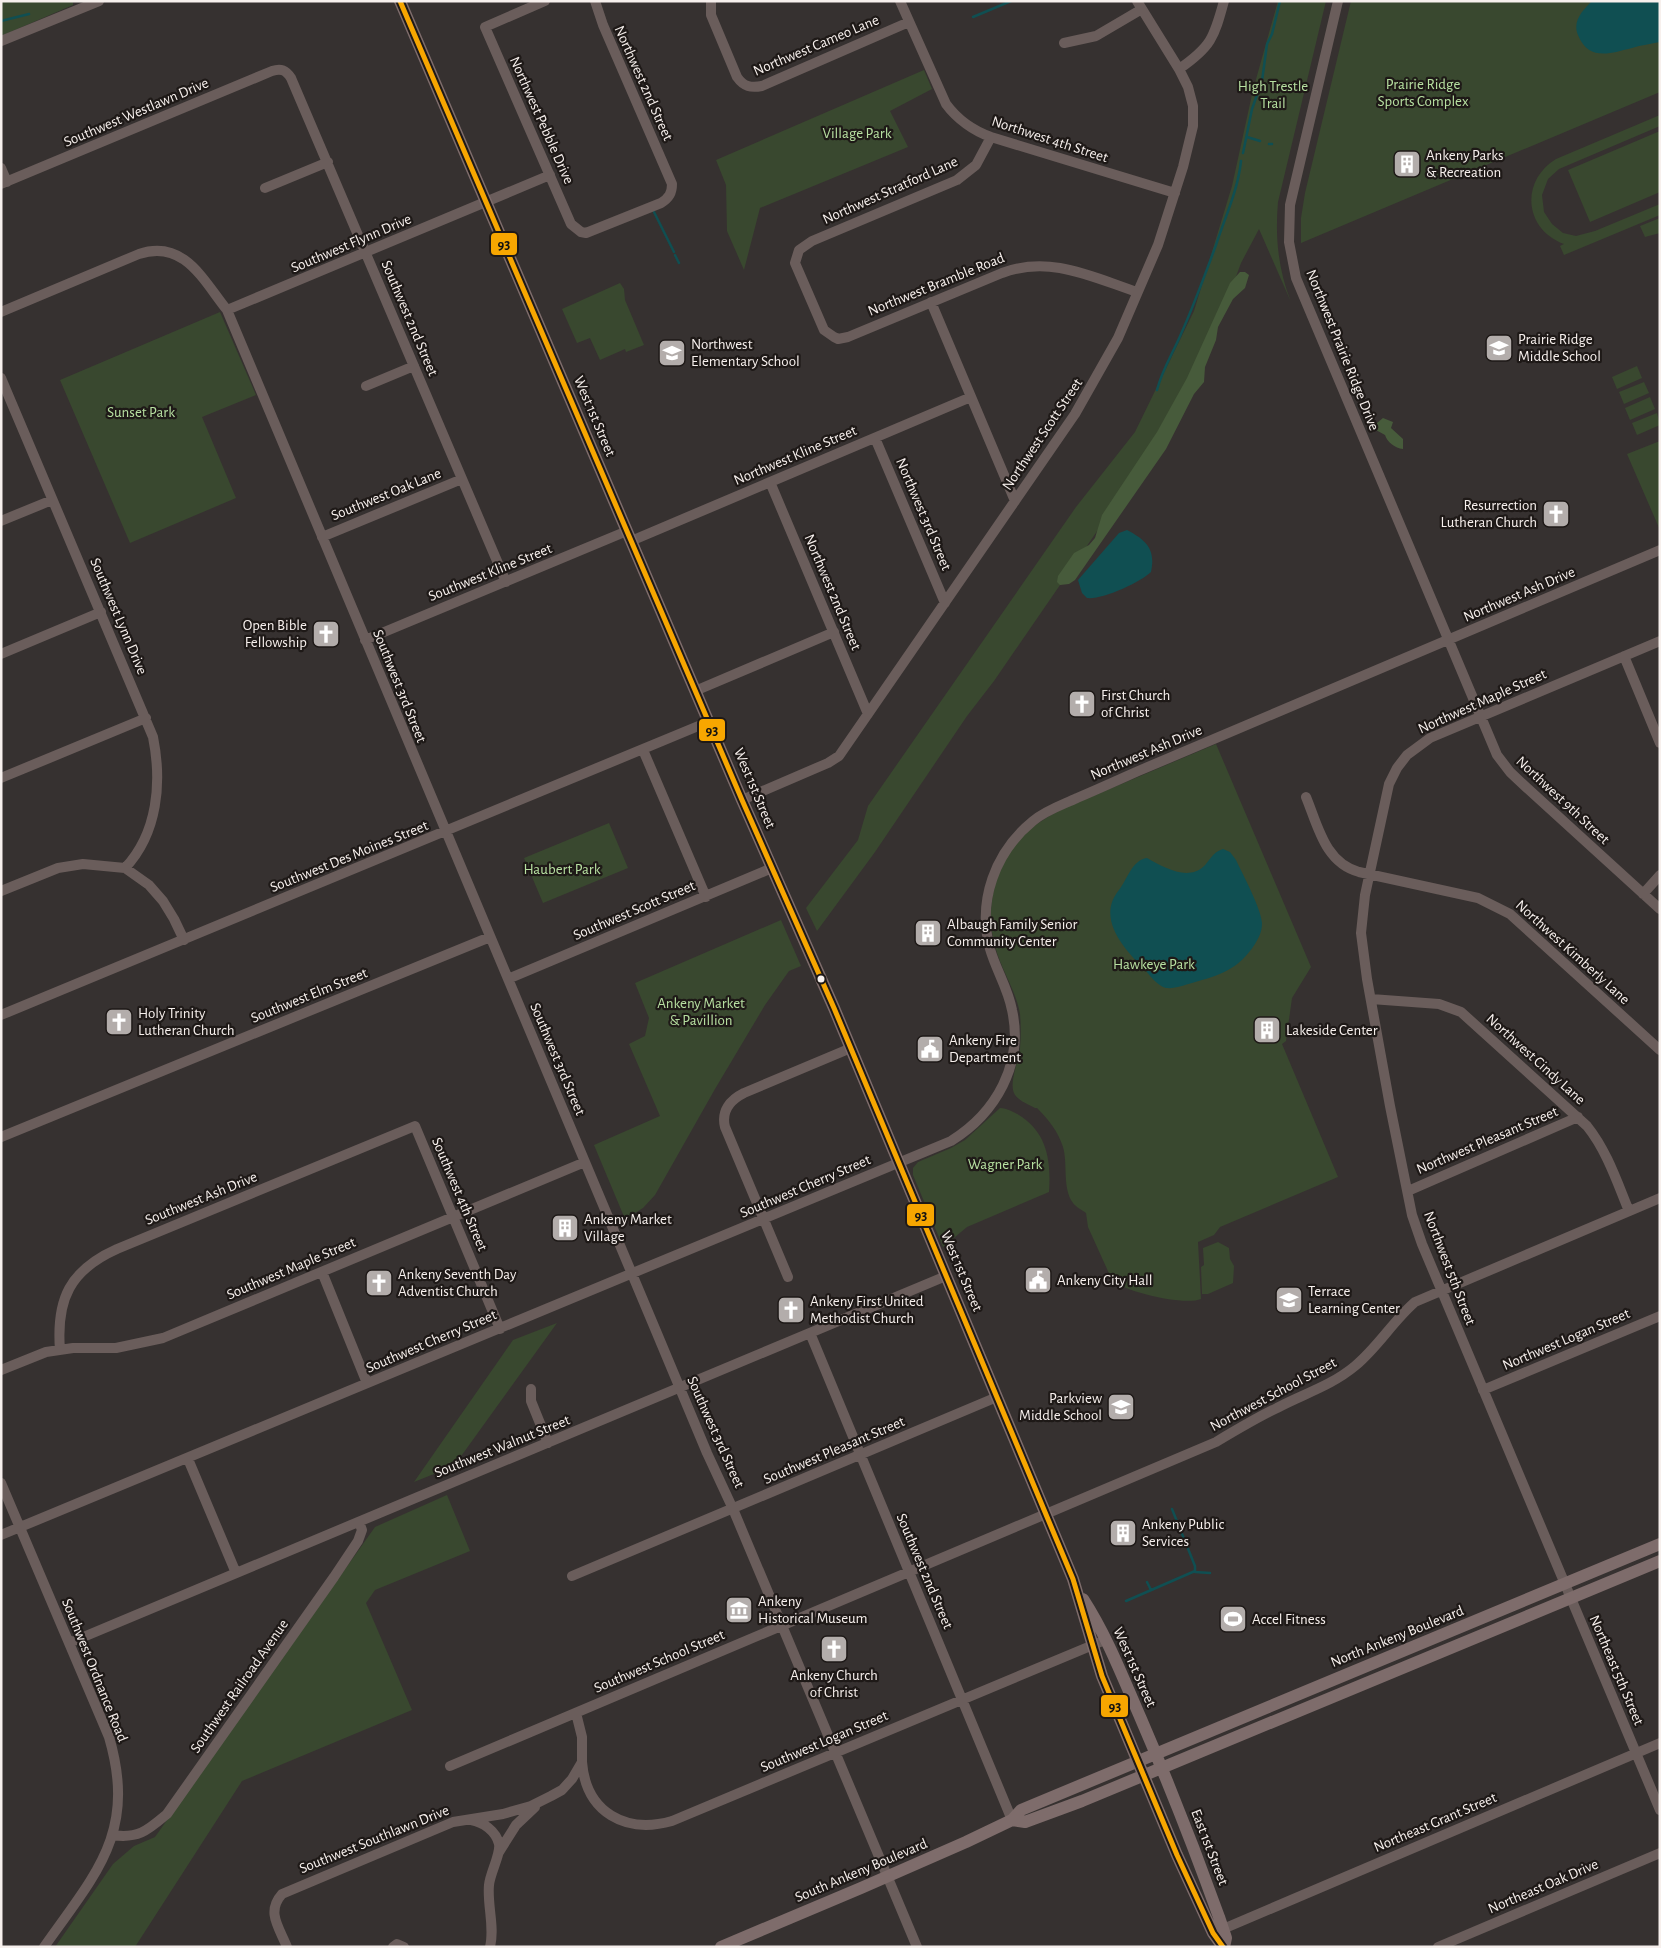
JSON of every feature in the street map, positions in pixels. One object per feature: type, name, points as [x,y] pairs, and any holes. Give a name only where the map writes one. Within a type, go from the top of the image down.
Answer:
[{"type":"main road","name":"West 1st Street","points":[[400,1],[708,722],[851,1048],[1077,1589],[1102,1676],[1150,1764]]},
{"type":"main road","name":"North Ankeny Boulevard","points":[[1150,1764],[1660,1544]]},
{"type":"main road","name":"North Ankeny Boulevard","points":[[1150,1764],[1660,1561]]},
{"type":"main road","name":"West 1st Street","points":[[1077,1589],[1093,1615],[1134,1700],[1150,1764]]},
{"type":"main road","name":"South Ankeny Boulevard","points":[[721,1947],[887,1877],[1012,1820],[1021,1810],[1150,1764]]},
{"type":"main road","name":"East 1st Street","points":[[1150,1764],[1223,1928],[1226,1938],[1224,1947]]},
{"type":"main road","name":"East 1st Street","points":[[1150,1764],[1188,1879],[1213,1932],[1224,1947]]},
{"type":"street","points":[[1,41],[82,4],[99,1]]},
{"type":"street","name":"Northwest Pebble Drive","points":[[544,1],[485,27],[571,224]]},
{"type":"street","name":"Northwest 2nd Street","points":[[571,224],[581,232],[586,233],[661,203],[667,199],[672,191],[672,184],[603,25],[595,1]]},
{"type":"street","name":"Northwest Cameo Lane","points":[[711,1],[711,15],[737,77],[741,83],[748,87],[762,86],[908,22]]},
{"type":"street","name":"Northwest 4th Street","points":[[900,1],[946,104],[951,111],[980,133],[1175,193]]},
{"type":"street","points":[[1180,69],[1209,44],[1217,26],[1224,1]]},
{"type":"street","name":"Northwest Prairie Ridge Drive","points":[[1338,1],[1292,197],[1289,222],[1291,261],[1302,298],[1448,640]]},
{"type":"street","points":[[1064,44],[1096,36],[1140,5]]},
{"type":"street","name":"Northwest Scott Street","points":[[742,800],[833,760],[843,750],[1075,414],[1118,338],[1158,245],[1189,143],[1194,116],[1191,96],[1180,69],[1140,5]]},
{"type":"street","name":"Southwest 2nd Street","points":[[282,70],[286,71],[291,78],[328,162],[506,582]]},
{"type":"street","name":"Southwest Westlawn Drive","points":[[4,183],[272,71],[282,70]]},
{"type":"street","name":"Northwest Stratford Lane","points":[[834,338],[827,333],[822,325],[796,263],[799,250],[812,241],[957,180],[976,165],[991,137]]},
{"type":"street","points":[[265,188],[328,162]]},
{"type":"street","points":[[1,168],[4,183]]},
{"type":"street","name":"Southwest Flynn Drive","points":[[227,310],[550,176]]},
{"type":"street","name":"Southwest 3rd Street","points":[[1,312],[148,251],[165,251],[188,261],[227,310],[707,1453],[733,1509],[917,1947]]},
{"type":"street","name":"Northwest Bramble Road","points":[[834,338],[848,337],[1014,268],[1032,265],[1065,268],[1138,292]]},
{"type":"street","points":[[931,302],[1015,501]]},
{"type":"street","points":[[366,386],[414,366]]},
{"type":"street","name":"Southwest Lynn Drive","points":[[1,378],[146,718],[156,754],[158,789],[148,829],[133,860],[125,868]]},
{"type":"street","name":"Northwest Kline Street","points":[[629,536],[770,482],[971,397]]},
{"type":"street","name":"Northwest 3rd Street","points":[[875,438],[945,603]]},
{"type":"street","name":"Southwest Oak Lane","points":[[322,537],[462,479]]},
{"type":"street","name":"Northwest 2nd Street","points":[[770,482],[868,714]]},
{"type":"street","points":[[1,521],[52,500]]},
{"type":"street","name":"Southwest Kline Street","points":[[365,640],[506,582],[629,536]]},
{"type":"street","name":"Northwest Ash Drive","points":[[899,1163],[951,1141],[971,1128],[998,1097],[1009,1071],[1014,1041],[1012,1010],[990,950],[986,907],[988,890],[998,863],[1015,837],[1033,821],[1053,808],[1660,550]]},
{"type":"street","points":[[1,654],[101,612]]},
{"type":"street","points":[[695,691],[834,632]]},
{"type":"street","name":"Northwest 9th Street","points":[[1448,640],[1497,755],[1510,772],[1660,909]]},
{"type":"street","name":"Northwest Maple Street","points":[[1369,874],[1389,784],[1402,762],[1414,749],[1430,738],[1660,641]]},
{"type":"street","points":[[1624,656],[1660,743]]},
{"type":"street","points":[[1,778],[146,718]]},
{"type":"street","name":"Southwest Des Moines Street","points":[[1,1015],[708,722]]},
{"type":"street","points":[[643,750],[706,897]]},
{"type":"street","name":"Northwest Kimberly Lane","points":[[1306,797],[1332,856],[1345,868],[1478,898],[1500,907],[1660,1050]]},
{"type":"street","points":[[1,890],[58,868],[83,864],[125,868],[149,886],[163,901],[184,940]]},
{"type":"street","name":"Southwest Scott Street","points":[[508,979],[772,868]]},
{"type":"street","name":"Northwest 5th Street","points":[[1369,874],[1362,914],[1361,933],[1371,999],[1412,1215],[1422,1244],[1569,1598]]},
{"type":"street","points":[[1643,894],[1660,876]]},
{"type":"street","name":"Southwest Elm Street","points":[[1,1137],[490,937]]},
{"type":"street","name":"Northwest Cindy Lane","points":[[1371,999],[1439,1004],[1461,1012],[1578,1117],[1595,1136],[1629,1211]]},
{"type":"street","points":[[787,1270],[725,1127],[725,1111],[730,1102],[744,1093],[851,1048]]},
{"type":"street","name":"Northwest Pleasant Street","points":[[1408,1191],[1578,1117]]},
{"type":"street","name":"Southwest 4th Street","points":[[415,1126],[500,1329]]},
{"type":"street","name":"Southwest Ash Drive","points":[[60,1350],[58,1330],[64,1295],[83,1269],[96,1260],[117,1249],[415,1126]]},
{"type":"street","name":"Southwest Maple Street","points":[[1,1370],[36,1355],[60,1350],[86,1347],[116,1348],[162,1338],[585,1162]]},
{"type":"street","name":"Southwest Cherry Street","points":[[1,1535],[899,1163]]},
{"type":"street","name":"Northwest School Street","points":[[1046,1516],[1210,1445],[1278,1407],[1334,1381],[1354,1367],[1375,1348],[1408,1308],[1425,1297],[1660,1198]]},
{"type":"street","points":[[322,1272],[368,1383]]},
{"type":"street","name":"Southwest Walnut Street","points":[[69,1643],[946,1276]]},
{"type":"street","name":"Northwest Logan Street","points":[[1483,1390],[1660,1316]]},
{"type":"street","name":"Southwest 2nd Street","points":[[810,1334],[1012,1820]]},
{"type":"street","points":[[531,1389],[531,1401],[548,1443]]},
{"type":"street","name":"Southwest Pleasant Street","points":[[572,1576],[997,1397]]},
{"type":"street","points":[[188,1459],[236,1573]]},
{"type":"street","name":"Southwest Ordnance Road","points":[[1,1483],[109,1737],[116,1764],[119,1804],[112,1835],[102,1862],[44,1947]]},
{"type":"street","name":"Southwest School Street","points":[[450,1766],[1046,1516]]},
{"type":"street","name":"Southwest Railroad Avenue","points":[[112,1835],[139,1835],[167,1814],[358,1541],[362,1530],[359,1522]]},
{"type":"street","name":"Northeast 5th Street","points":[[1569,1598],[1660,1810]]},
{"type":"street","name":"Southwest Logan Street","points":[[582,1762],[585,1780],[592,1796],[608,1814],[619,1820],[639,1825],[659,1825],[1105,1640]]},
{"type":"street","points":[[576,1713],[582,1737],[582,1762]]},
{"type":"street","name":"Northeast Grant Street","points":[[1223,1928],[1660,1743]]},
{"type":"street","name":"Southwest Southlawn Drive","points":[[287,1947],[275,1918],[274,1910],[274,1904],[282,1894],[453,1822],[503,1814],[545,1800],[562,1790],[572,1780],[582,1762]]},
{"type":"street","points":[[562,1790],[580,1787],[592,1796]]},
{"type":"street","points":[[497,1855],[516,1824],[532,1808],[545,1800]]},
{"type":"street","points":[[465,1819],[474,1820],[488,1826],[498,1841],[499,1846],[489,1885],[488,1903],[492,1938],[490,1947]]},
{"type":"street","name":"Northeast Oak Drive","points":[[1438,1947],[1660,1853]]},
{"type":"street","points":[[393,1947],[397,1944],[404,1947]]},
{"type":"green space","points":[[1,1],[73,1],[73,5],[1,36]]},
{"type":"green space","name":"High Trestle Trail","points":[[1278,1],[1326,1],[1278,202],[1278,253],[1291,302],[1259,229],[1241,263],[1227,301],[1193,371],[1113,508],[994,681],[967,716],[875,852],[817,931],[806,908],[858,840],[868,806],[1076,507],[1135,432],[1194,311],[1232,186],[1253,90]]},
{"type":"green space","name":"Prairie Ridge Sports Complex","points":[[1351,1],[1660,1],[1660,92],[1301,243],[1301,218],[1305,193]]},
{"type":"green space","name":"Village Park","points":[[924,70],[932,89],[890,111],[908,147],[760,208],[744,270],[727,231],[726,185],[716,160]]},
{"type":"green space","points":[[1660,115],[1660,126],[1559,169],[1548,179],[1542,195],[1544,212],[1552,224],[1563,233],[1576,236],[1595,231],[1660,204],[1660,215],[1564,255],[1560,246],[1564,244],[1551,237],[1534,216],[1531,204],[1536,179],[1544,168],[1556,159]]},
{"type":"green space","points":[[1660,131],[1660,192],[1590,222],[1568,170]]},
{"type":"green space","points":[[1660,218],[1660,233],[1645,237],[1640,226]]},
{"type":"green space","points":[[1240,272],[1245,272],[1249,275],[1245,288],[1233,299],[1218,327],[1216,340],[1205,367],[1204,382],[1194,394],[1166,449],[1075,580],[1069,584],[1060,585],[1057,582],[1058,576],[1074,553],[1089,545],[1095,538],[1102,515],[1157,432],[1187,378],[1230,283]]},
{"type":"green space","points":[[620,283],[624,289],[625,300],[644,345],[626,352],[625,349],[600,360],[590,338],[577,343],[562,309]]},
{"type":"green space","name":"Sunset Park","points":[[220,312],[256,395],[202,417],[236,498],[130,543],[60,380]]},
{"type":"green space","points":[[1637,366],[1642,378],[1617,389],[1612,377]]},
{"type":"green space","points":[[1644,382],[1649,393],[1624,404],[1619,392]]},
{"type":"green space","points":[[1650,397],[1655,409],[1630,420],[1625,408]]},
{"type":"green space","points":[[1657,413],[1660,425],[1637,435],[1632,423]]},
{"type":"green space","points":[[1383,418],[1393,422],[1391,428],[1403,439],[1403,449],[1392,444],[1385,435],[1376,430],[1377,423]]},
{"type":"green space","points":[[1660,441],[1660,530],[1627,454]]},
{"type":"green space","name":"Hawkeye Park","points":[[1216,744],[1311,967],[1292,998],[1286,1041],[1282,1044],[1338,1177],[1220,1227],[1214,1235],[1198,1242],[1201,1299],[1182,1301],[1141,1293],[1119,1285],[1112,1280],[1088,1227],[1086,1213],[1074,1204],[1070,1197],[1066,1183],[1063,1147],[1058,1136],[1049,1121],[1037,1108],[1020,1100],[1014,1093],[1013,1077],[1020,1044],[1020,1014],[995,946],[991,916],[995,886],[1000,871],[1015,845],[1033,827],[1060,810]]},
{"type":"green space","name":"Haubert Park","points":[[609,823],[628,868],[543,903],[524,858]]},
{"type":"green space","name":"Ankeny Market & Pavillion","points":[[781,920],[801,966],[789,971],[765,1005],[655,1195],[643,1208],[625,1219],[594,1145],[660,1116],[629,1044],[645,1036],[649,1018],[635,983]]},
{"type":"green space","name":"Wagner Park","points":[[1000,1108],[1022,1117],[1037,1132],[1046,1150],[1048,1160],[1049,1192],[967,1227],[943,1247],[913,1175],[913,1168],[918,1162],[965,1140]]},
{"type":"green space","points":[[1218,1242],[1229,1248],[1230,1259],[1234,1266],[1233,1283],[1208,1294],[1202,1294],[1201,1267],[1204,1265],[1203,1248]]},
{"type":"green space","points":[[557,1323],[454,1466],[414,1482],[513,1340]]},
{"type":"green space","points":[[447,1495],[470,1551],[375,1590],[366,1603],[412,1710],[242,1781],[135,1947],[55,1947],[113,1864],[134,1846],[155,1837],[375,1527]]},
{"type":"water","points":[[1592,1],[1660,1],[1660,42],[1601,54],[1588,49],[1578,35],[1576,25],[1582,12]]},
{"type":"water","points":[[1127,530],[1144,542],[1151,551],[1151,572],[1139,581],[1121,590],[1094,598],[1087,598],[1082,593],[1078,580],[1119,533]]},
{"type":"water","points":[[1223,849],[1230,852],[1236,860],[1255,900],[1262,923],[1259,937],[1249,953],[1228,970],[1179,987],[1163,987],[1130,954],[1116,934],[1110,912],[1112,901],[1137,862],[1147,858],[1175,871],[1190,873],[1203,867],[1214,854]]},
{"type":"waterway","points":[[973,17],[1011,1]]},
{"type":"waterway","points":[[1243,153],[1252,109],[1262,81],[1267,44],[1272,34],[1280,1]]},
{"type":"waterway","points":[[1,21],[29,14]]},
{"type":"waterway","points":[[1247,137],[1260,141]]},
{"type":"waterway","points":[[1157,390],[1216,245],[1234,193],[1241,161]]},
{"type":"waterway","points":[[654,212],[674,252]]},
{"type":"waterway","points":[[675,255],[679,263]]},
{"type":"waterway","points":[[1126,1601],[1195,1571],[1195,1566],[1172,1509]]},
{"type":"waterway","points":[[1179,1526],[1189,1523]]},
{"type":"waterway","points":[[1195,1572],[1210,1573]]},
{"type":"waterway","points":[[1147,1582],[1151,1590]]},
{"type":"transit line","name":"93","points":[[400,1],[742,800],[834,1008],[1073,1579],[1102,1676],[1177,1855],[1213,1933],[1223,1947]]},
{"type":"place","name":"Ankeny Parks & Recreation","points":[[1407,164]]},
{"type":"place","name":"Prairie Ridge Middle School","points":[[1499,348]]},
{"type":"place","name":"Northwest Elementary School","points":[[672,353]]},
{"type":"place","name":"Resurrection Lutheran Church","points":[[1556,514]]},
{"type":"place","name":"Open Bible Fellowship","points":[[326,634]]},
{"type":"place","name":"First Church of Christ","points":[[1082,704]]},
{"type":"place","name":"Albaugh Family Senior Community Center","points":[[928,933]]},
{"type":"place","name":"Holy Trinity Lutheran Church","points":[[119,1022]]},
{"type":"place","name":"Lakeside Center","points":[[1267,1030]]},
{"type":"place","name":"Ankeny Fire Department","points":[[930,1049]]},
{"type":"place","name":"Ankeny Market Village","points":[[565,1228]]},
{"type":"place","name":"Ankeny City Hall","points":[[1038,1280]]},
{"type":"place","name":"Ankeny Seventh Day Adventist Church","points":[[379,1283]]},
{"type":"place","name":"Terrace Learning Center","points":[[1289,1300]]},
{"type":"place","name":"Ankeny First United Methodist Church","points":[[791,1310]]},
{"type":"place","name":"Parkview Middle School","points":[[1121,1407]]},
{"type":"place","name":"Ankeny Public Services","points":[[1123,1533]]},
{"type":"place","name":"Ankeny Historical Museum","points":[[739,1610]]},
{"type":"place","name":"Accel Fitness","points":[[1233,1619]]},
{"type":"place","name":"Ankeny Church of Christ","points":[[834,1649]]}]
